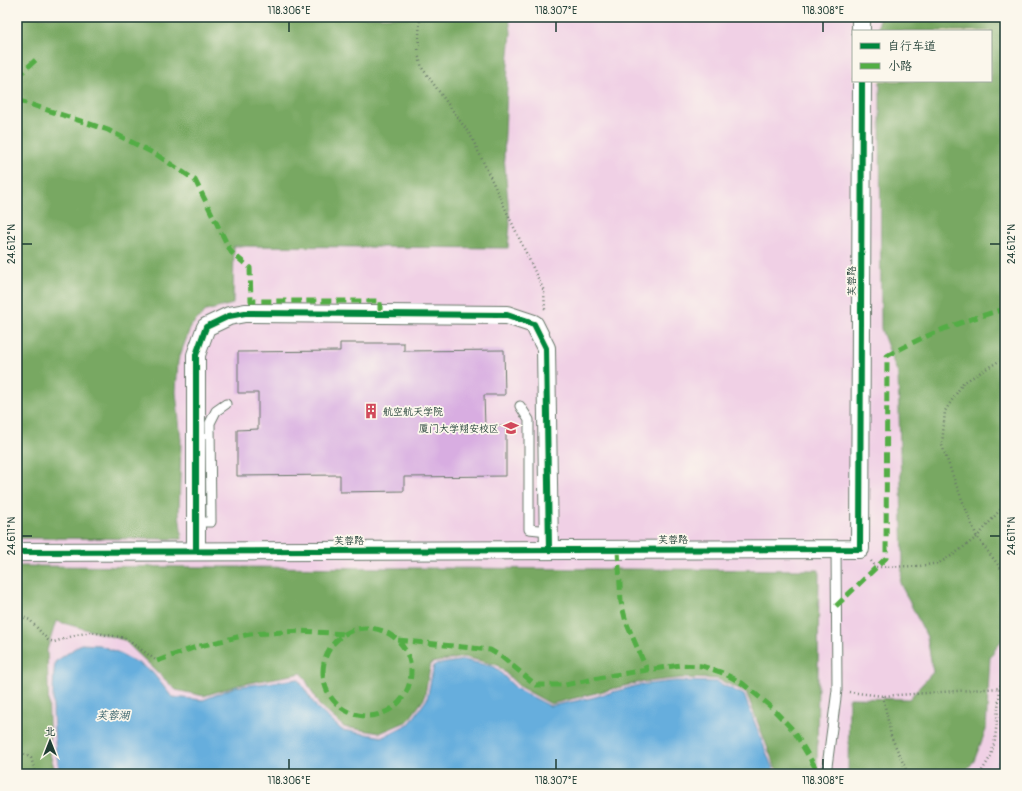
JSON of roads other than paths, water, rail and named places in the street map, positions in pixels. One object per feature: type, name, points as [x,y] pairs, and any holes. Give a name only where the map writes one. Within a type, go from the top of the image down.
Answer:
[{"type":"street","points":[[861,17],[861,30]]},
{"type":"street","name":"芙蓉路","points":[[17,552],[196,550],[860,549],[862,82]]},
{"type":"street","points":[[196,550],[196,355],[206,327],[228,316],[245,313],[507,315],[534,324],[546,348],[549,550]]},
{"type":"lane","points":[[196,522],[211,522],[210,423],[216,411],[226,404]]},
{"type":"lane","points":[[520,406],[529,420],[529,529],[548,531]]},
{"type":"lane","points":[[826,774],[837,690],[836,549]]},
{"type":"water","name":"芙蓉湖","points":[[81,644],[99,645],[138,663],[152,672],[172,697],[203,700],[235,687],[298,679],[317,708],[342,730],[383,737],[410,723],[427,699],[434,665],[464,660],[495,667],[517,689],[550,706],[591,698],[639,685],[676,681],[717,682],[744,695],[776,774],[60,774],[53,718],[55,662]]},
{"type":"water","points":[[1005,736],[1005,774],[991,774],[997,767]]},
{"type":"place","name":"航空航天学院","points":[[371,411]]},
{"type":"place","name":"厦门大学翔安校区","points":[[511,428]]}]
